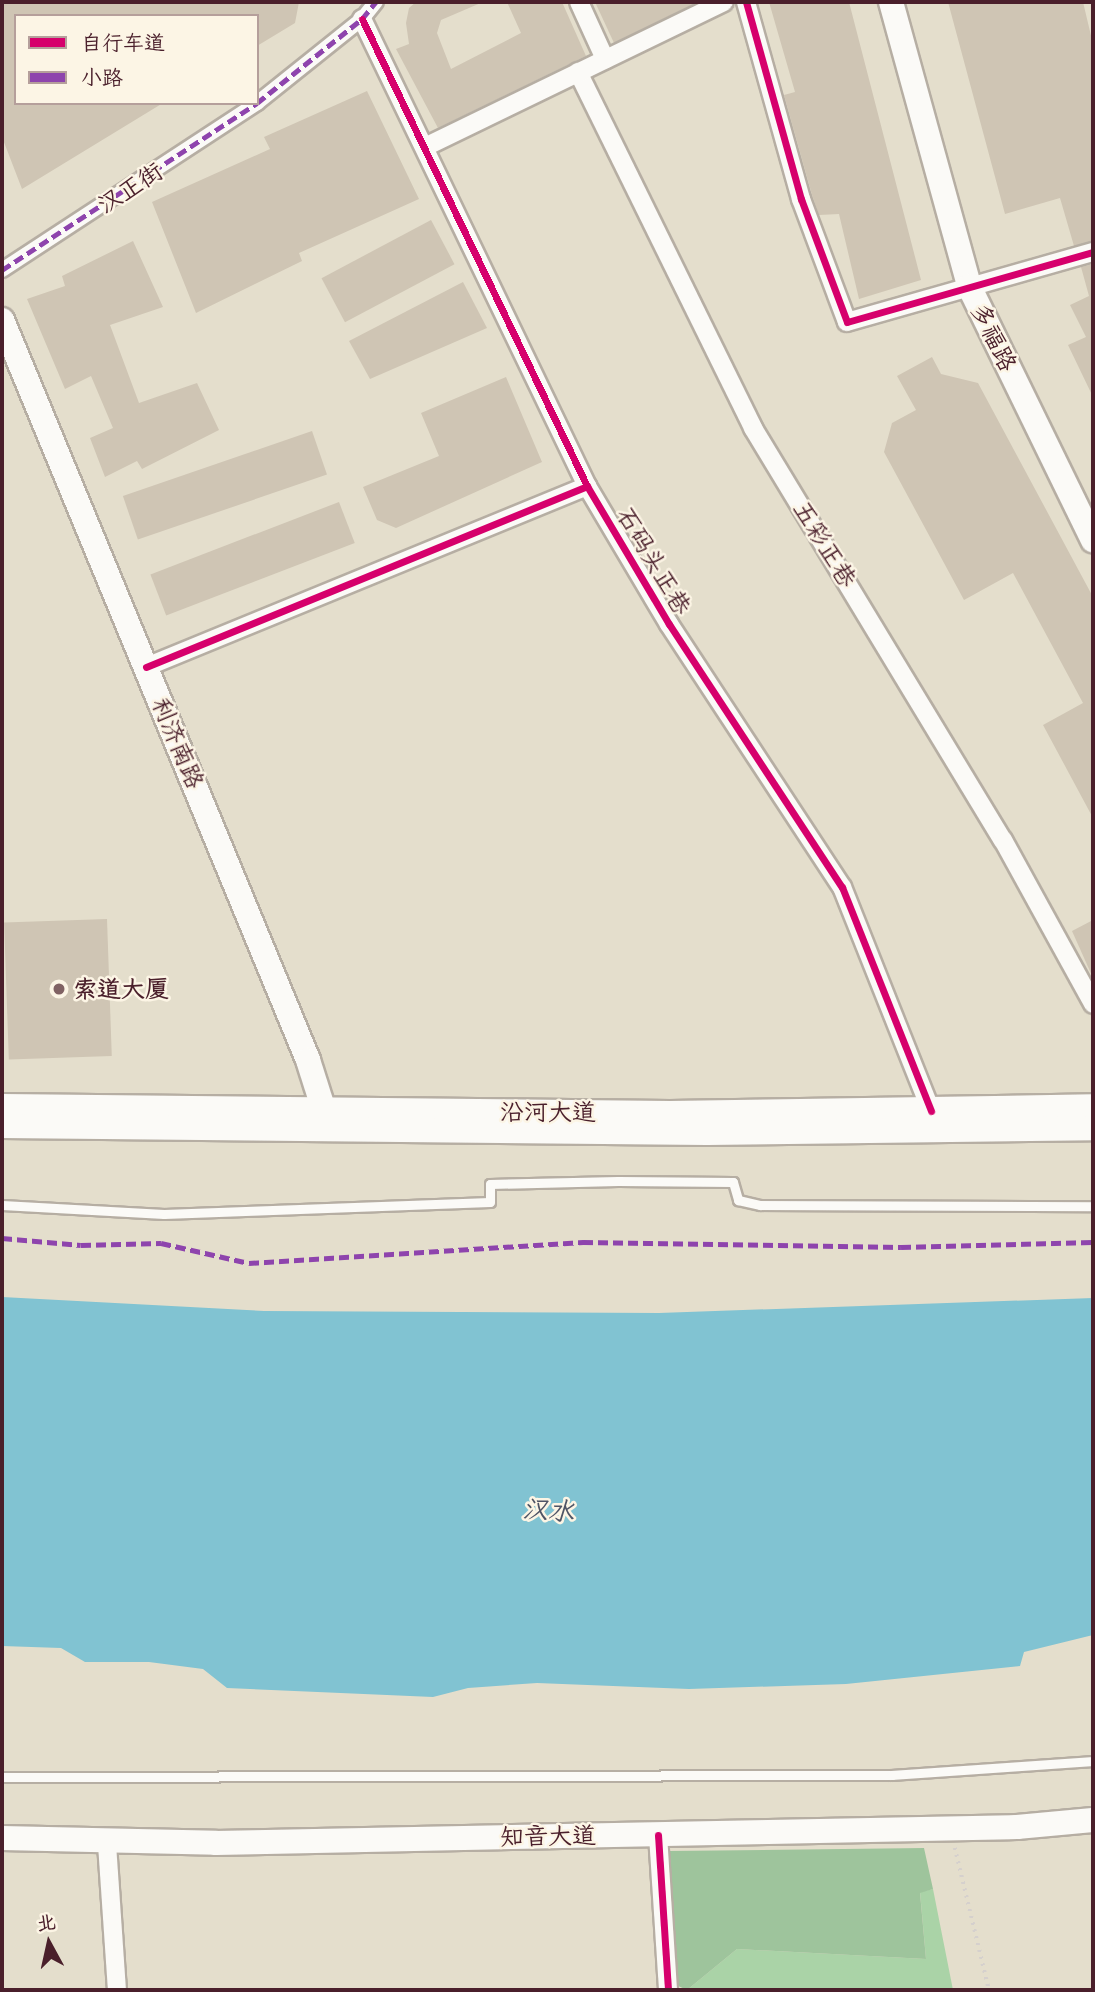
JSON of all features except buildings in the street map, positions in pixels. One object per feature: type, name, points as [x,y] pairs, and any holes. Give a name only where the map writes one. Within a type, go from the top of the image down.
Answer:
[{"type":"main road","name":"多福路","points":[[891,2],[970,286],[1093,540]]},
{"type":"main road","name":"利济南路","points":[[2,320],[146,667],[328,1120]]},
{"type":"main road","name":"沿河大道","points":[[2,1106],[733,1133],[1093,1128]]},
{"type":"main road","name":"沿河大道","points":[[2,1126],[1093,1106]]},
{"type":"main road","name":"知音大道","points":[[2,1838],[107,1844],[658,1835],[951,1829],[1093,1819]]},
{"type":"street","name":"汉正街","points":[[259,101],[362,19],[376,2]]},
{"type":"street","points":[[579,2],[605,60]]},
{"type":"street","points":[[425,147],[724,2]]},
{"type":"street","points":[[746,2],[801,199],[847,322],[1093,252]]},
{"type":"street","name":"石码头正巷","points":[[362,19],[587,486],[669,624],[842,887],[931,1111]]},
{"type":"street","name":"五彩正巷","points":[[578,72],[753,428],[1003,840],[1093,1004]]},
{"type":"street","name":"汉正街","points":[[2,270],[254,105]]},
{"type":"street","points":[[146,667],[587,486]]},
{"type":"street","points":[[658,1835],[668,1990]]},
{"type":"street","points":[[107,1844],[117,1990]]},
{"type":"lane","points":[[2,1205],[164,1214],[490,1202],[490,1184],[631,1181],[733,1182],[738,1200],[760,1205],[1093,1206]]},
{"type":"lane","points":[[2,1777],[892,1775],[1093,1761]]},
{"type":"path","points":[[951,1829],[989,1990]]},
{"type":"green space","points":[[924,1848],[933,1889],[920,1893],[926,1959],[737,1949],[687,1990],[676,1985],[669,1851]]},
{"type":"green space","points":[[933,1889],[953,1990],[687,1990],[737,1949],[926,1959],[920,1892]]},
{"type":"water","name":"汉水","points":[[2,1297],[264,1311],[659,1313],[1093,1298],[1093,1635],[1024,1652],[1020,1666],[846,1684],[689,1689],[537,1683],[468,1688],[433,1697],[227,1688],[203,1669],[149,1662],[85,1662],[61,1648],[2,1646]]},
{"type":"marked path","points":[[259,101],[362,19],[376,2]]},
{"type":"marked path","points":[[2,270],[254,105]]},
{"type":"marked path","points":[[2,1238],[81,1245],[161,1243],[249,1263],[583,1242],[901,1247],[1093,1242]]},
{"type":"cycle path","points":[[746,2],[801,199],[847,322],[1093,252]]},
{"type":"cycle path","points":[[362,19],[587,486],[669,624],[842,887],[931,1111]]},
{"type":"cycle path","points":[[146,667],[587,486]]},
{"type":"cycle path","points":[[658,1835],[668,1990]]},
{"type":"place","name":"索道大厦","points":[[59,989]]}]
